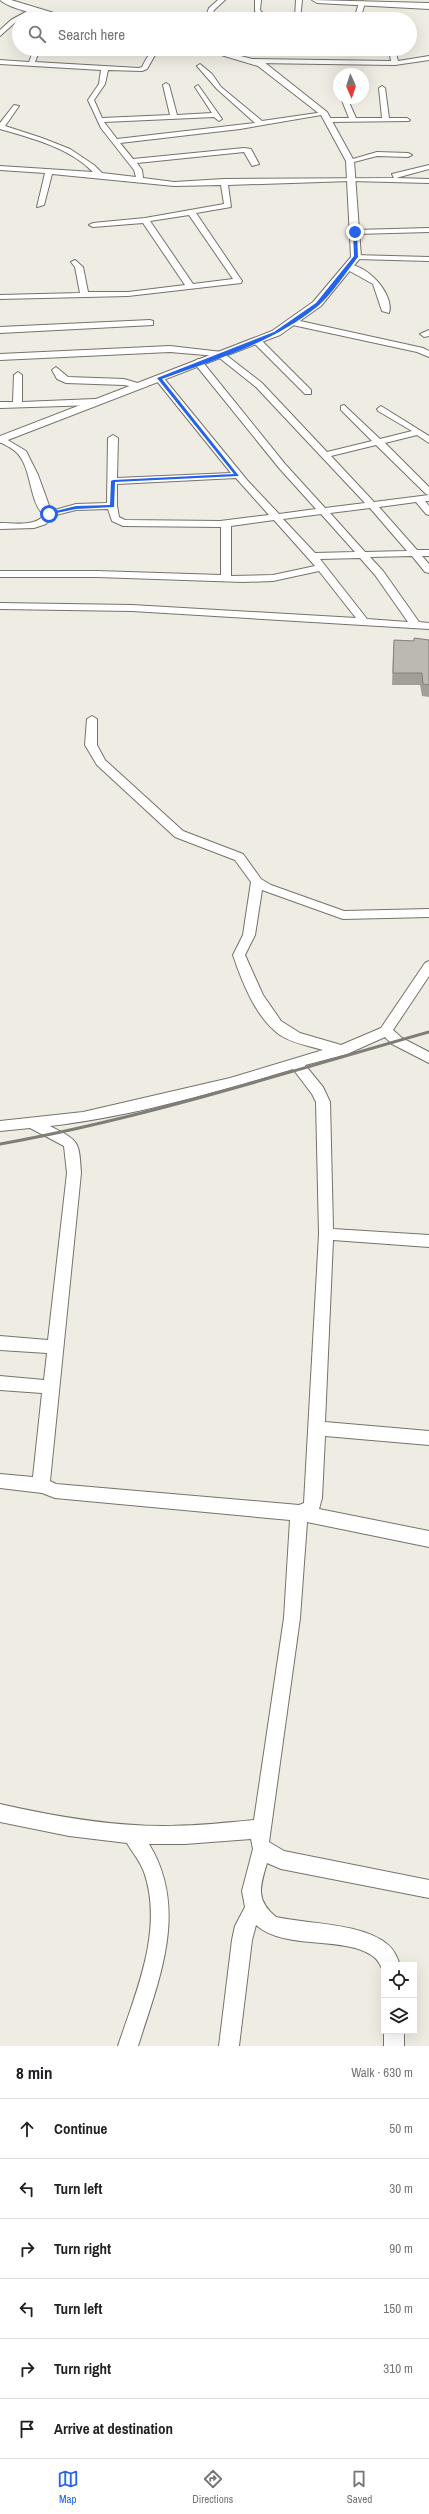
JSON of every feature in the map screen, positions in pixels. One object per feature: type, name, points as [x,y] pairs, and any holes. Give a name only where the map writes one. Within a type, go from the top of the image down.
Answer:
[{"type":"highway","points":[[317,0],[429,6]]},
{"type":"street","points":[[4,0],[41,12]]},
{"type":"street","points":[[210,12],[222,0]]},
{"type":"street","points":[[258,0],[257,10],[259,12]]},
{"type":"street","points":[[298,12],[299,0]]},
{"type":"street","points":[[360,12],[362,3]]},
{"type":"street","points":[[0,34],[12,23]]},
{"type":"street","points":[[6,27],[12,28]]},
{"type":"street","points":[[31,64],[34,56]]},
{"type":"street","points":[[0,62],[143,70],[151,56]]},
{"type":"street","points":[[0,440],[219,354],[258,342],[276,333],[317,304],[356,257],[350,160],[326,117],[261,64],[232,56]]},
{"type":"street","points":[[394,56],[395,63]]},
{"type":"street","points":[[250,61],[291,58],[345,59],[395,63],[429,58]]},
{"type":"street","points":[[200,66],[219,88],[261,124]]},
{"type":"street","points":[[106,68],[102,84],[91,100],[100,120],[138,170],[140,180]]},
{"type":"street","points":[[166,85],[174,116]]},
{"type":"street","points":[[198,87],[215,115],[222,122]]},
{"type":"street","points":[[382,88],[386,120]]},
{"type":"street","points":[[346,104],[353,120]]},
{"type":"street","points":[[16,106],[1,127],[24,133],[80,158],[92,164],[100,174]]},
{"type":"street","points":[[100,120],[215,115]]},
{"type":"street","points":[[115,141],[326,117],[353,120],[407,120]]},
{"type":"street","points":[[132,161],[244,150],[248,151],[255,164]]},
{"type":"street","points":[[350,160],[377,154],[408,155]]},
{"type":"street","points":[[382,179],[429,167]]},
{"type":"street","points":[[0,168],[100,174],[174,184],[351,179],[429,181]]},
{"type":"street","points":[[40,205],[49,171]]},
{"type":"street","points":[[92,225],[145,220],[192,213],[228,205],[224,182]]},
{"type":"street","points":[[0,297],[128,294],[236,283],[239,279],[192,213]]},
{"type":"street","points":[[145,220],[191,287]]},
{"type":"street","points":[[355,232],[429,230]]},
{"type":"street","points":[[356,257],[429,259]]},
{"type":"street","points":[[75,262],[79,267],[84,294]]},
{"type":"street","points":[[349,267],[369,276],[378,283],[386,311]]},
{"type":"street","points":[[291,322],[420,350],[429,354]]},
{"type":"street","points":[[0,330],[150,323]]},
{"type":"street","points":[[258,342],[308,392]]},
{"type":"street","points":[[0,357],[170,349],[219,354],[259,385],[373,506],[429,570]]},
{"type":"street","points":[[198,362],[282,466],[379,573],[416,625]]},
{"type":"street","points":[[56,370],[60,377],[66,380],[124,382],[140,385]]},
{"type":"street","points":[[17,404],[18,375]]},
{"type":"street","points":[[159,378],[238,475],[313,556],[364,622]]},
{"type":"street","points":[[0,405],[95,402]]},
{"type":"street","points":[[344,408],[429,492]]},
{"type":"street","points":[[381,409],[419,432],[429,440]]},
{"type":"street","points":[[325,455],[419,432]]},
{"type":"street","points":[[113,438],[112,506],[115,519],[123,523],[226,523],[278,518],[429,498]]},
{"type":"street","points":[[0,440],[21,451],[33,475],[44,510],[49,514]]},
{"type":"street","points":[[113,481],[238,475]]},
{"type":"street","points":[[418,499],[429,512]]},
{"type":"street","points":[[0,526],[34,525],[43,522],[49,514],[76,507],[112,506]]},
{"type":"street","points":[[226,523],[226,579]]},
{"type":"street","points":[[313,556],[364,556],[429,553]]},
{"type":"street","points":[[0,574],[97,574],[226,579],[273,578],[322,567]]},
{"type":"street","points":[[0,606],[132,608],[429,626]]},
{"type":"street","points":[[92,719],[90,730],[91,745],[101,762],[179,834],[239,857],[258,882],[284,895],[343,916],[429,914]]},
{"type":"street","points":[[258,882],[249,935],[239,955],[259,999],[270,1019],[283,1031],[342,1050]]},
{"type":"street","points":[[0,1126],[83,1117],[230,1083],[342,1050],[386,1031],[429,966]]},
{"type":"street","points":[[386,1031],[397,1041],[429,1058]]},
{"type":"street","points":[[297,1064],[318,1091],[323,1102],[326,1234],[314,1498],[311,1508],[299,1513]]},
{"type":"street","points":[[31,1122],[68,1142],[73,1150],[74,1173],[50,1387],[41,1478],[43,1486]]},
{"type":"street","points":[[326,1234],[429,1241]]},
{"type":"street","points":[[0,1343],[55,1347]]},
{"type":"street","points":[[0,1383],[50,1387]]},
{"type":"street","points":[[317,1428],[429,1438]]},
{"type":"street","points":[[0,1481],[43,1486],[55,1491],[299,1513],[429,1539]]},
{"type":"street","points":[[299,1513],[292,1618],[262,1829],[262,1849],[250,1895],[254,1910],[271,1926],[363,1942],[379,1949],[388,1962]]},
{"type":"street","points":[[0,1813],[54,1826],[132,1834],[186,1835],[262,1829]]},
{"type":"street","points":[[128,2046],[155,1955],[160,1925],[159,1896],[152,1868],[132,1834]]},
{"type":"street","points":[[262,1849],[281,1860],[429,1889]]},
{"type":"street","points":[[229,2046],[242,1940],[245,1926],[254,1910]]},
{"type":"street","points":[[394,2034],[394,2046]]},
{"type":"building","points":[[414,638],[429,640],[429,685],[423,684],[422,673],[393,673],[394,640],[414,641]]},
{"type":"railway","points":[[0,1144],[162,1108],[429,1032]]},
{"type":"route","points":[[49,514],[76,507],[112,506],[113,481],[238,475],[159,378],[219,354],[258,342],[276,333],[317,304],[332,289],[356,257],[354,245],[355,232]]}]
